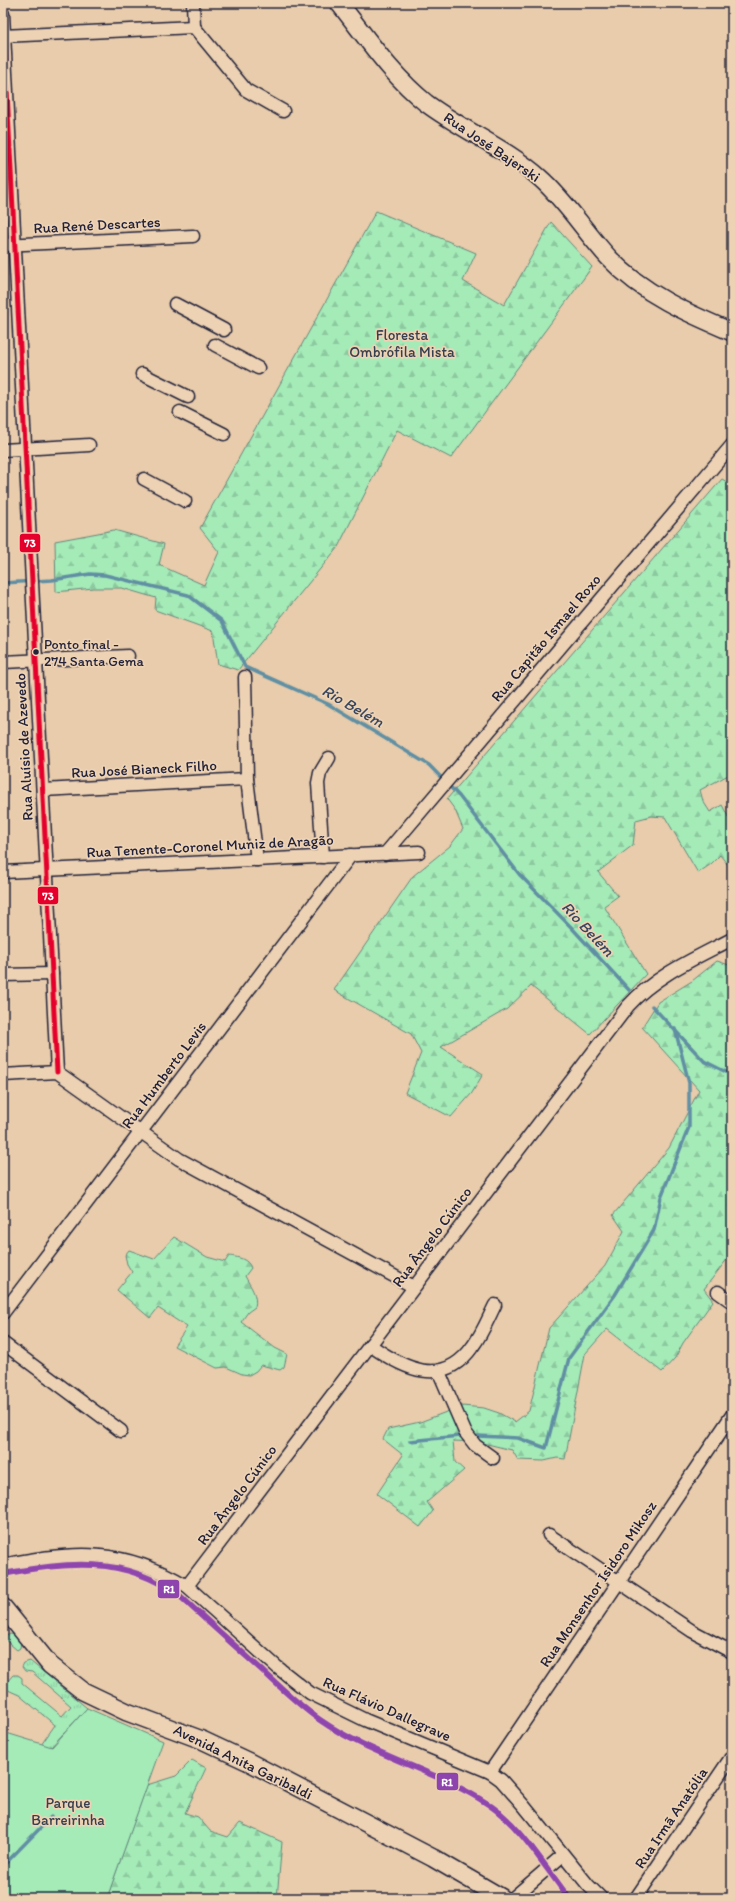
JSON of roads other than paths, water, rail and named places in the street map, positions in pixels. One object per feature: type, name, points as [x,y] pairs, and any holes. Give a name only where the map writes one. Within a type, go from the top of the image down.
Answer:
[{"type":"main road","name":"Rua José Bajerski","points":[[339,3],[410,88],[441,114],[516,159],[541,179],[609,258],[628,276],[679,309],[732,332]]},
{"type":"main road","name":"Avenida Anita Garibaldi","points":[[6,1614],[50,1665],[83,1692],[113,1706],[202,1740],[249,1762],[433,1858],[494,1896]]},
{"type":"street","points":[[193,3],[194,27],[246,90],[282,111]]},
{"type":"street","name":"Rua Aluísio de Azevedo","points":[[3,14],[9,245],[25,449],[57,1072]]},
{"type":"street","points":[[4,36],[194,27]]},
{"type":"street","name":"Rua René Descartes","points":[[9,245],[192,236]]},
{"type":"street","points":[[175,304],[224,330]]},
{"type":"street","points":[[216,346],[258,368]]},
{"type":"street","points":[[142,374],[188,397]]},
{"type":"street","points":[[180,412],[224,434]]},
{"type":"street","points":[[3,450],[89,445]]},
{"type":"street","name":"Rua Capitão Ismael Roxo","points":[[385,854],[445,781],[732,445]]},
{"type":"street","points":[[144,479],[184,501]]},
{"type":"street","points":[[3,662],[128,656]]},
{"type":"street","points":[[245,677],[247,779],[256,860]]},
{"type":"street","points":[[323,857],[318,783],[320,773],[329,758]]},
{"type":"street","name":"Rua José Bianeck Filho","points":[[43,790],[247,779]]},
{"type":"street","name":"Rua Tenente-Coronel Muniz de Aragão","points":[[3,872],[419,852]]},
{"type":"street","name":"Rua Humberto Levis","points":[[3,1313],[351,855]]},
{"type":"street","name":"Rua Ângelo Cúnico","points":[[187,1586],[617,1020],[637,996],[669,973],[732,939]]},
{"type":"street","points":[[3,975],[52,974]]},
{"type":"street","points":[[3,1075],[57,1072],[140,1133],[191,1166],[414,1287]]},
{"type":"street","points":[[718,1292],[732,1302]]},
{"type":"street","points":[[370,1346],[392,1360],[413,1369],[439,1372],[452,1366],[472,1347],[494,1305]]},
{"type":"street","points":[[3,1342],[121,1431]]},
{"type":"street","points":[[439,1372],[466,1432],[475,1445],[493,1458]]},
{"type":"street","name":"Rua Monsenhor Isidoro Mikosz","points":[[490,1772],[732,1415]]},
{"type":"street","points":[[549,1536],[692,1631],[732,1652]]},
{"type":"street","name":"Rua Flávio Dallegrave","points":[[3,1565],[61,1555],[112,1557],[152,1567],[187,1586],[277,1668],[310,1693],[365,1720],[490,1772],[512,1791],[601,1898]]},
{"type":"street","name":"Rua Irmã Anatólia","points":[[636,1898],[732,1756]]},
{"type":"street","points":[[513,1898],[564,1855]]},
{"type":"waterway","name":"Rio Belém","points":[[3,583],[52,580],[90,574],[105,575],[188,595],[222,621],[245,667],[328,704],[429,765],[459,796],[519,874],[571,927],[629,990]]},
{"type":"waterway","name":"Rio Belém","points":[[652,1006],[704,1061],[732,1075]]},
{"type":"waterway","points":[[478,1436],[518,1438],[546,1448],[569,1358],[615,1295],[654,1230],[661,1197],[689,1127],[689,1083],[675,1029]]},
{"type":"waterway","points":[[410,1441],[460,1436]]},
{"type":"waterway","points":[[3,1866],[51,1817]]},
{"type":"place","name":"Ponto final - 274 Santa Gema","points":[[36,652]]},
{"type":"park label","name":"Floresta Ombrófila Mista","points":[[402,344]]},
{"type":"park label","name":"Parque Barreirinha","points":[[68,1812]]}]
